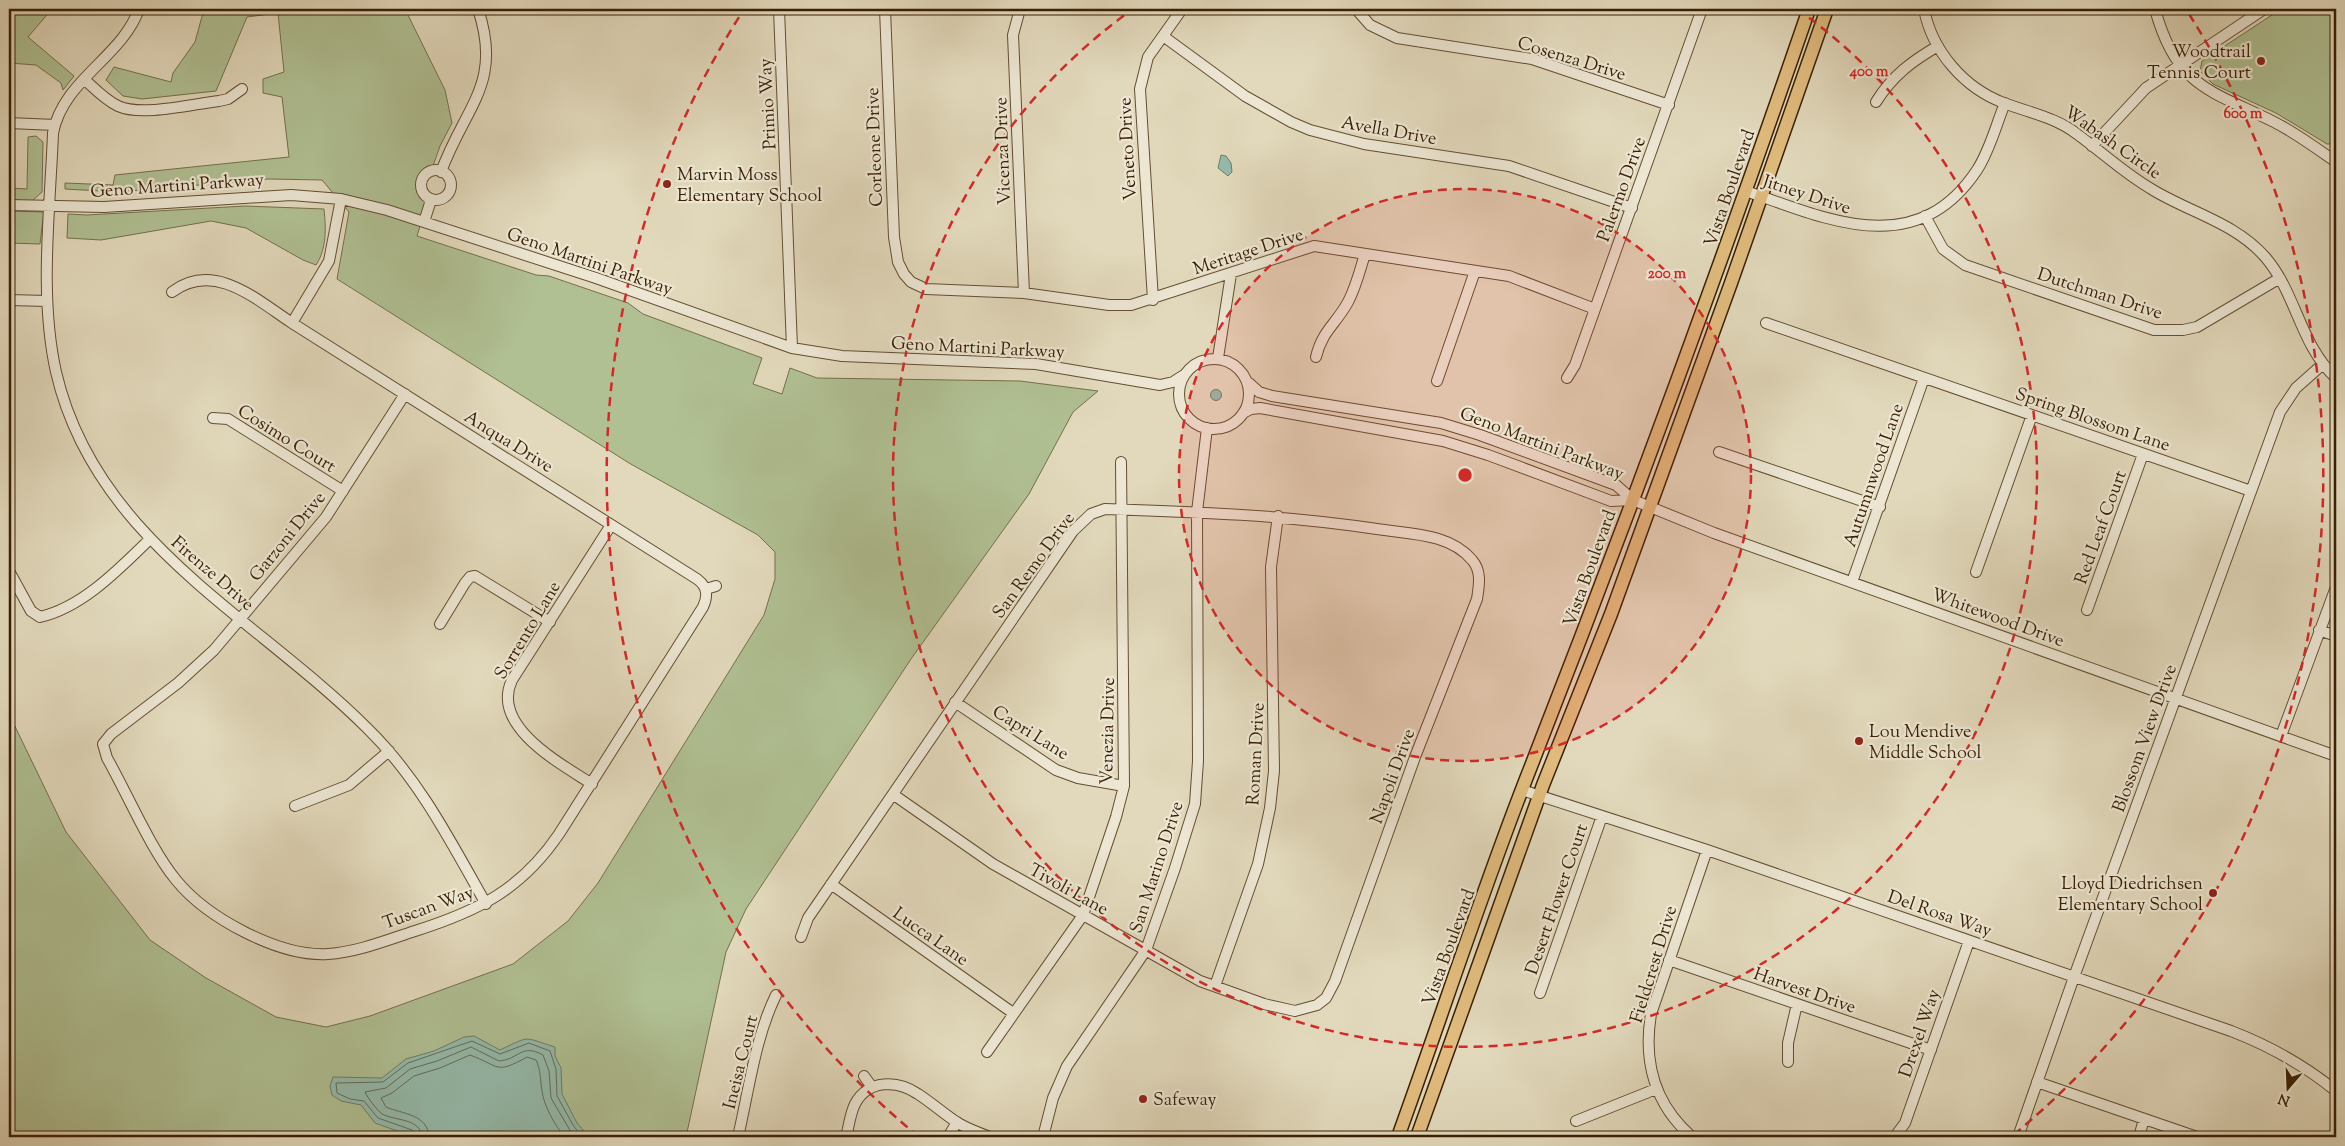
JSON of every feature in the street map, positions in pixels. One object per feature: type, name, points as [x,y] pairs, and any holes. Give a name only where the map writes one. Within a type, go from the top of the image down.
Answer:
[{"type":"main road","name":"Vista Boulevard","points":[[1398,1137],[1522,790],[1576,654],[1746,191],[1809,9]]},
{"type":"main road","name":"Vista Boulevard","points":[[1417,1137],[1539,795],[1595,655],[1650,506],[1762,196],[1827,9]]},
{"type":"street","points":[[9,123],[55,125],[68,98],[124,33],[139,9]]},
{"type":"street","points":[[441,172],[454,138],[479,92],[486,74],[487,38],[478,9]]},
{"type":"street","name":"Primio Way","points":[[779,9],[792,348]]},
{"type":"street","name":"Corleone Drive","points":[[885,9],[894,237],[898,262],[909,280]]},
{"type":"street","name":"Vicenza Drive","points":[[1020,9],[1013,35],[1024,293]]},
{"type":"street","name":"Veneto Drive","points":[[1153,300],[1140,90],[1144,66],[1182,9]]},
{"type":"street","name":"Cosenza Drive","points":[[1356,9],[1370,26],[1397,38],[1532,59],[1669,105]]},
{"type":"street","name":"Palermo Drive","points":[[1567,378],[1576,365],[1702,9]]},
{"type":"street","name":"Wabash Circle","points":[[1924,9],[1938,46],[1959,74],[1975,87],[2005,103],[2043,115],[2062,124],[2141,183],[2237,233],[2266,258],[2280,278],[2304,334],[2323,364],[2336,378]]},
{"type":"street","points":[[2155,9],[2167,44],[2181,65],[2208,91],[2284,127],[2336,160]]},
{"type":"street","points":[[2092,146],[2146,88],[2264,9]]},
{"type":"street","name":"Avella Drive","points":[[1163,36],[1246,96],[1290,122],[1310,130],[1364,144],[1509,166],[1632,208]]},
{"type":"street","points":[[1876,102],[1895,75],[1908,64],[1938,46]]},
{"type":"street","points":[[84,79],[110,102],[120,107],[140,110],[219,101],[228,98],[242,89]]},
{"type":"street","name":"Jitney Drive","points":[[1746,191],[1828,220],[1859,226],[1890,226],[1925,216],[1954,196],[1977,169],[2005,103]]},
{"type":"street","name":"Firenze Drive","points":[[55,125],[47,301],[57,373],[74,425],[91,461],[112,494],[150,539],[345,708],[389,751],[426,800],[486,904]]},
{"type":"street","points":[[429,172],[441,172],[448,177],[450,189],[443,198],[431,200],[422,192],[422,181],[429,172]]},
{"type":"street","name":"Geno Martini Parkway","points":[[9,205],[104,208],[291,194],[341,199],[372,206],[424,222],[596,278],[792,348],[842,356],[1044,365],[1160,385]]},
{"type":"street","points":[[292,322],[329,261],[341,199]]},
{"type":"street","points":[[424,222],[431,200]]},
{"type":"street","name":"Dutchman Drive","points":[[1925,216],[1944,249],[1965,265],[2154,330],[2182,330],[2196,327],[2280,278]]},
{"type":"street","name":"Meritage Drive","points":[[909,280],[918,286],[937,291],[1024,293],[1109,305],[1131,305],[1153,300],[1314,246],[1509,276],[1595,309]]},
{"type":"street","points":[[1316,357],[1320,341],[1350,298],[1365,254]]},
{"type":"street","points":[[1437,381],[1474,271]]},
{"type":"street","points":[[1218,358],[1231,274]]},
{"type":"street","name":"Anqua Drive","points":[[172,292],[191,282],[209,280],[236,287],[711,588]]},
{"type":"street","points":[[9,300],[47,301]]},
{"type":"street","name":"Spring Blossom Lane","points":[[1766,323],[2251,491]]},
{"type":"street","points":[[1160,385],[1173,382],[1200,362],[1218,358],[1226,360],[1238,368],[1249,384],[1248,403],[1244,413],[1231,425],[1219,429],[1207,428],[1190,421],[1178,400],[1178,387],[1184,375]]},
{"type":"street","name":"Blossom View Drive","points":[[2018,1137],[2074,977],[2283,406],[2296,388],[2323,364]]},
{"type":"street","name":"Autumnwood Lane","points":[[1852,582],[1924,378]]},
{"type":"street","name":"Geno Martini Parkway","points":[[1249,384],[1259,392],[1272,396],[1441,423],[1462,429],[1616,486],[1633,500]]},
{"type":"street","points":[[1160,385],[1178,400]]},
{"type":"street","name":"Garzoni Drive","points":[[103,737],[191,673],[241,619],[315,531],[405,394]]},
{"type":"street","name":"Geno Martini Parkway","points":[[1244,413],[1260,408],[1443,441],[1488,455],[1605,499],[1617,502],[1633,500]]},
{"type":"street","points":[[1976,572],[2032,415]]},
{"type":"street","name":"Cosimo Court","points":[[213,418],[228,419],[343,491]]},
{"type":"street","name":"San Marino Drive","points":[[1043,1137],[1051,1103],[1067,1066],[1146,950],[1170,885],[1195,804],[1198,761],[1197,512],[1207,428]]},
{"type":"street","points":[[1719,452],[1880,507]]},
{"type":"street","name":"Red Leaf Court","points":[[2087,610],[2143,454]]},
{"type":"street","name":"Venezia Drive","points":[[987,1052],[1083,916],[1116,817],[1124,786],[1121,462]]},
{"type":"street","name":"Whitewood Drive","points":[[1633,500],[1714,533],[2336,756]]},
{"type":"street","name":"San Remo Drive","points":[[801,937],[808,918],[894,796],[955,702],[1073,532],[1092,514],[1105,509],[1278,516],[1437,538],[1456,546],[1474,560]]},
{"type":"street","name":"Roman Drive","points":[[1215,986],[1258,864],[1270,808],[1274,771],[1271,567],[1278,516]]},
{"type":"street","name":"Sorrento Lane","points":[[592,784],[534,745],[518,725],[504,700],[512,680],[612,525]]},
{"type":"street","points":[[9,571],[31,611],[40,620],[97,587],[150,539]]},
{"type":"street","name":"Napoli Drive","points":[[1323,1000],[1336,981],[1415,757],[1477,599],[1480,576],[1474,560]]},
{"type":"street","points":[[440,624],[468,574],[481,579],[550,622]]},
{"type":"street","points":[[2281,736],[2336,587]]},
{"type":"street","name":"Tuscan Way","points":[[103,737],[107,758],[165,865],[176,880],[211,911],[248,934],[274,946],[310,954],[346,952],[457,917],[486,904],[521,879],[543,858],[704,607],[711,588]]},
{"type":"street","points":[[2319,630],[2336,636]]},
{"type":"street","name":"Capri Lane","points":[[955,702],[1056,770],[1078,778],[1124,786]]},
{"type":"street","points":[[295,806],[349,785],[389,751]]},
{"type":"street","name":"Del Rosa Way","points":[[1522,790],[1707,850],[2257,1042],[2305,1067],[2336,1091]]},
{"type":"street","name":"Tivoli Lane","points":[[894,796],[993,864],[1200,981],[1285,1010],[1307,1009],[1323,1000]]},
{"type":"street","name":"Desert Flower Court","points":[[1540,993],[1602,816]]},
{"type":"street","name":"Fieldcrest Drive","points":[[1692,1137],[1672,1117],[1656,1089],[1649,1066],[1648,1031],[1651,1014],[1707,850]]},
{"type":"street","name":"Lucca Lane","points":[[831,884],[1013,1013]]},
{"type":"street","name":"Drexel Way","points":[[1896,1135],[1905,1123],[1969,940]]},
{"type":"street","name":"Harvest Drive","points":[[1669,960],[1931,1050]]},
{"type":"street","name":"Ineisa Court","points":[[738,1137],[759,1043],[767,1014],[776,995]]},
{"type":"street","points":[[1788,1062],[1788,1043],[1797,1004]]},
{"type":"street","points":[[864,1076],[872,1088]]},
{"type":"street","points":[[2037,1082],[2197,1137]]},
{"type":"street","points":[[846,1137],[855,1105],[861,1096],[872,1088],[890,1083],[904,1086],[917,1093],[957,1122],[990,1137]]},
{"type":"street","points":[[1576,1121],[1656,1089]]},
{"type":"street","points":[[2139,1137],[2144,1119]]},
{"type":"street","points":[[948,1137],[957,1122]]},
{"type":"shaded area","points":[[9,9],[52,9],[28,37],[74,76],[63,90],[61,83],[36,65],[9,63]]},
{"type":"shaded area","points":[[204,9],[405,9],[445,90],[452,123],[440,146],[433,166],[420,177],[419,190],[428,200],[417,236],[536,275],[549,276],[628,303],[643,314],[762,358],[753,384],[782,394],[790,368],[817,378],[1020,381],[1098,391],[1073,412],[1029,494],[911,659],[746,909],[726,952],[686,1137],[9,1137],[9,714],[66,832],[150,940],[206,978],[276,1017],[326,1027],[370,1016],[513,964],[568,921],[598,883],[764,615],[775,579],[775,552],[758,535],[629,463],[337,279],[349,212],[322,180],[268,179],[118,192],[65,189],[65,183],[113,185],[115,175],[289,157],[282,97],[263,93],[263,79],[284,72],[278,13],[247,17],[216,91],[142,99],[123,96],[106,80],[114,67],[171,82],[173,73],[195,42]]},
{"type":"shaded area","points":[[2281,9],[2336,9],[2336,144],[2327,144],[2276,113],[2213,84],[2200,71],[2202,61]]},
{"type":"shaded area","points":[[36,136],[43,142],[42,192],[32,201],[9,200],[9,188],[27,189],[28,137]]},
{"type":"shaded area","points":[[245,206],[324,209],[324,245],[316,265],[303,260],[246,228],[211,221],[101,240],[67,238],[68,214],[87,215]]},
{"type":"shaded area","points":[[9,211],[44,212],[40,244],[9,243]]},
{"type":"water","points":[[1221,155],[1226,156],[1231,163],[1232,172],[1228,176],[1218,168]]},
{"type":"water","points":[[1216,389],[1222,395],[1216,401],[1210,395]]},
{"type":"water","points":[[474,1036],[500,1050],[527,1039],[555,1047],[555,1056],[561,1068],[562,1094],[577,1123],[589,1137],[414,1137],[375,1123],[361,1105],[341,1101],[332,1095],[330,1086],[333,1077],[382,1078],[406,1059],[434,1051],[464,1037]]},
{"type":"place","name":"Woodtrail Tennis Court","points":[[2261,61]]},
{"type":"place","name":"Marvin Moss Elementary School","points":[[667,184]]},
{"type":"place","name":"Lou Mendive Middle School","points":[[1859,741]]},
{"type":"place","name":"Lloyd Diedrichsen Elementary School","points":[[2213,893]]},
{"type":"place","name":"Safeway","points":[[1143,1099]]}]
